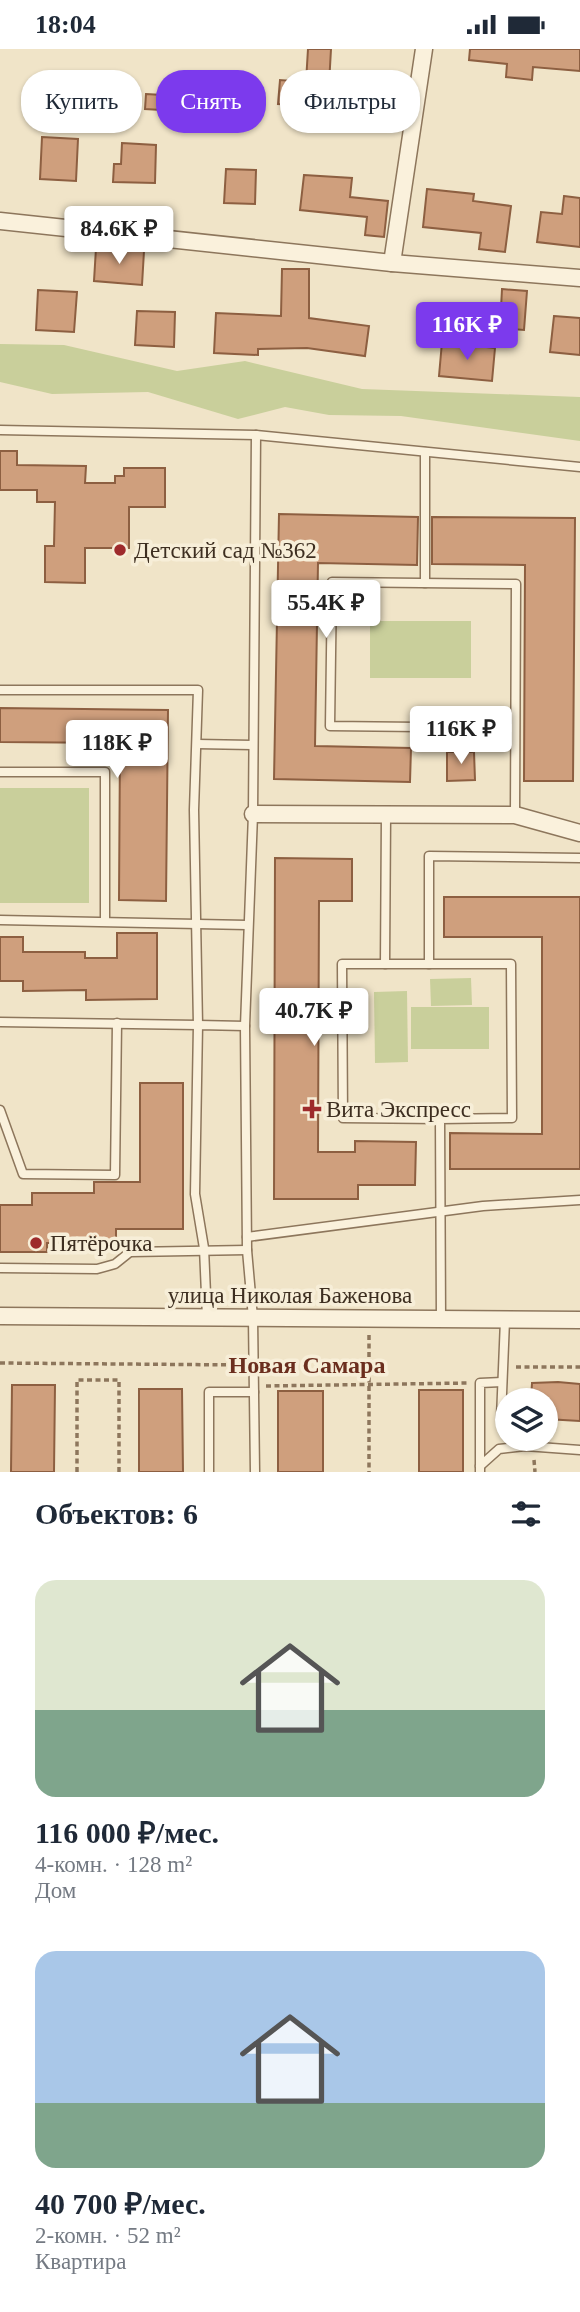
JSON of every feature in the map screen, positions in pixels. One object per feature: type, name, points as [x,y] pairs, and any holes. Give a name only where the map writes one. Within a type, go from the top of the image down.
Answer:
[{"type":"street","points":[[392,263],[424,49]]},
{"type":"street","points":[[0,221],[392,263],[580,278]]},
{"type":"street","points":[[253,814],[514,815],[580,833]]},
{"type":"street","name":"улица Николая Баженова","points":[[0,1316],[580,1320]]},
{"type":"lane","points":[[0,430],[256,435],[580,467]]},
{"type":"lane","points":[[255,1472],[253,1318],[247,1250],[246,1026],[247,925],[253,814],[256,435]]},
{"type":"lane","points":[[425,452],[425,583]]},
{"type":"lane","points":[[514,729],[330,726],[332,582],[516,584],[514,815]]},
{"type":"lane","points":[[0,690],[198,690],[194,810],[198,1025],[195,1194],[204,1248],[207,1317]]},
{"type":"lane","points":[[197,744],[252,745]]},
{"type":"lane","points":[[0,772],[105,772],[106,921]]},
{"type":"lane","points":[[385,964],[386,815]]},
{"type":"lane","points":[[429,964],[429,856],[580,858]]},
{"type":"lane","points":[[0,919],[247,925]]},
{"type":"lane","points":[[342,964],[429,964],[511,964],[512,1118],[343,1118],[342,964]]},
{"type":"lane","points":[[0,1022],[246,1026]]},
{"type":"lane","points":[[0,1110],[23,1174],[115,1175],[117,1023]]},
{"type":"lane","points":[[440,1119],[441,1319]]},
{"type":"lane","points":[[247,1237],[441,1212],[580,1200]]},
{"type":"lane","points":[[0,1268],[97,1269],[115,1264],[130,1252],[204,1248],[247,1250]]},
{"type":"lane","points":[[502,1388],[505,1320]]},
{"type":"lane","points":[[480,1469],[480,1383],[502,1383]]},
{"type":"lane","points":[[209,1472],[209,1392],[254,1389]]},
{"type":"lane","points":[[558,1447],[580,1450]]},
{"type":"lane","points":[[480,1469],[497,1451]]},
{"type":"path","points":[[369,1319],[369,1472]]},
{"type":"path","points":[[0,1363],[254,1365]]},
{"type":"path","points":[[503,1367],[580,1367]]},
{"type":"path","points":[[76,1472],[77,1380],[119,1380],[120,1472]]},
{"type":"path","points":[[254,1389],[480,1383]]},
{"type":"green space","points":[[0,344],[64,345],[177,371],[245,361],[362,389],[580,397],[580,441],[401,416],[329,415],[285,407],[238,419],[148,392],[52,394],[0,382]]},
{"type":"green space","points":[[370,621],[471,621],[471,678],[370,678]]},
{"type":"green space","points":[[0,788],[89,788],[89,903],[0,903]]},
{"type":"green space","points":[[471,978],[472,1005],[431,1006],[430,979]]},
{"type":"green space","points":[[407,991],[408,1062],[375,1063],[374,992]]},
{"type":"green space","points":[[411,1007],[489,1007],[489,1049],[411,1049]]},
{"type":"building","points":[[308,49],[331,49],[330,70],[307,70]]},
{"type":"building","points":[[470,49],[580,49],[580,71],[533,67],[532,80],[506,77],[507,64],[469,60]]},
{"type":"building","points":[[146,94],[156,95],[156,110],[145,109]]},
{"type":"building","points":[[42,137],[78,139],[76,181],[40,179]]},
{"type":"building","points":[[122,143],[156,145],[155,183],[113,182],[114,164],[121,164]]},
{"type":"building","points":[[226,169],[256,170],[255,204],[224,203]]},
{"type":"building","points":[[304,175],[352,178],[350,197],[388,201],[384,237],[365,235],[367,217],[300,210]]},
{"type":"building","points":[[427,189],[474,194],[473,201],[511,206],[505,252],[479,249],[481,233],[423,227]]},
{"type":"building","points":[[564,196],[580,198],[580,247],[537,242],[541,212],[562,214]]},
{"type":"building","points":[[96,248],[144,251],[142,285],[94,281]]},
{"type":"building","points":[[282,269],[309,269],[309,318],[369,326],[365,356],[307,348],[258,349],[258,355],[214,353],[216,313],[281,316]]},
{"type":"building","points":[[502,289],[527,291],[524,330],[500,328]]},
{"type":"building","points":[[38,290],[77,292],[74,332],[36,330]]},
{"type":"building","points":[[137,311],[175,312],[174,347],[135,345]]},
{"type":"building","points":[[554,316],[580,318],[580,355],[550,352]]},
{"type":"building","points":[[442,342],[495,348],[492,381],[439,376]]},
{"type":"building","points":[[0,451],[17,451],[17,465],[86,466],[85,483],[115,483],[115,476],[124,476],[124,468],[165,468],[165,507],[129,507],[129,548],[85,548],[85,583],[45,582],[45,546],[54,546],[55,502],[37,502],[37,490],[0,490]]},
{"type":"building","points":[[279,514],[418,517],[417,565],[318,563],[315,746],[411,748],[410,782],[274,779]]},
{"type":"building","points":[[432,517],[575,518],[573,781],[524,781],[525,565],[432,564]]},
{"type":"building","points":[[0,708],[168,710],[166,901],[119,900],[120,743],[0,742]]},
{"type":"building","points":[[447,752],[474,752],[475,780],[447,781]]},
{"type":"building","points":[[275,858],[352,859],[352,901],[319,901],[318,1152],[355,1152],[355,1141],[416,1142],[415,1185],[358,1185],[358,1199],[274,1199]]},
{"type":"building","points":[[444,897],[580,897],[580,1169],[450,1169],[450,1133],[542,1134],[542,937],[444,937]]},
{"type":"building","points":[[117,933],[157,933],[157,999],[86,1000],[86,990],[23,991],[23,981],[0,981],[0,937],[23,937],[23,952],[85,952],[85,958],[117,958]]},
{"type":"building","points":[[140,1083],[183,1083],[183,1229],[116,1229],[116,1243],[47,1243],[47,1252],[0,1252],[0,1205],[32,1205],[32,1193],[94,1193],[94,1182],[140,1182]]},
{"type":"building","points":[[532,1383],[580,1384],[580,1421],[558,1420],[558,1388],[532,1388]]},
{"type":"building","points":[[12,1385],[55,1385],[54,1472],[11,1472]]},
{"type":"building","points":[[139,1389],[182,1389],[183,1472],[139,1472]]},
{"type":"building","points":[[419,1390],[463,1390],[463,1472],[419,1472]]},
{"type":"building","points":[[278,1391],[323,1391],[323,1472],[278,1472]]},
{"type":"place","name":"Детский сад №362","points":[[120,550]]},
{"type":"place","name":"Вита Экспресс","points":[[312,1109]]},
{"type":"place","name":"Пятёрочка","points":[[36,1243]]},
{"type":"district","name":"Новая Самара","points":[[307,1365]]}]
